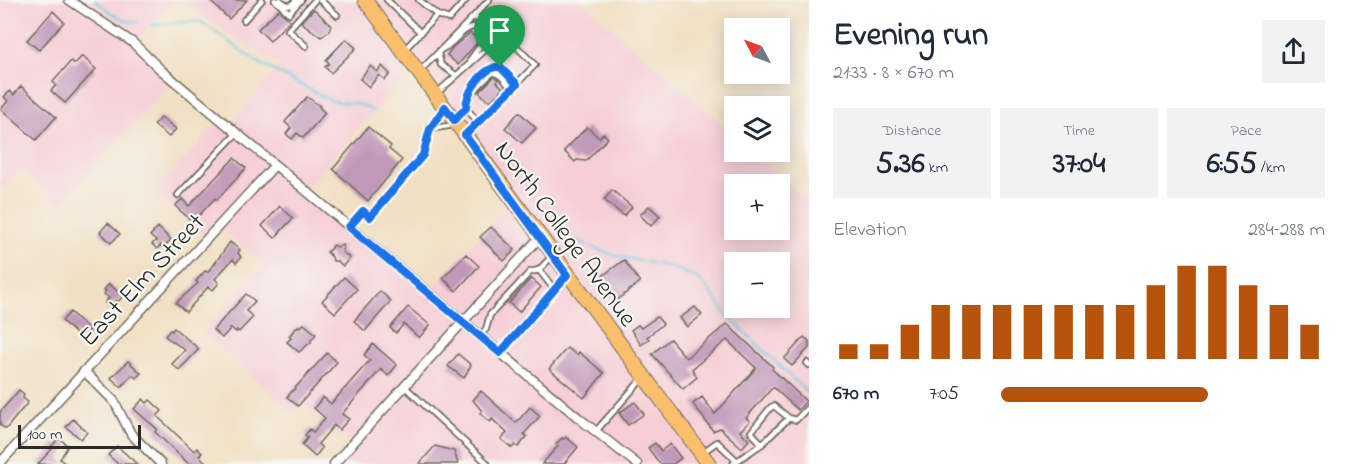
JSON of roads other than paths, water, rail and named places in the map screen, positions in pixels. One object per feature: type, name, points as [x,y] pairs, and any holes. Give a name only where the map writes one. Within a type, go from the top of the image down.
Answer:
[{"type":"main road","name":"North College Avenue","points":[[365,0],[705,459]]},
{"type":"street","points":[[69,0],[132,42],[349,227],[595,432],[637,464]]},
{"type":"street","name":"East Elm Street","points":[[0,464],[275,165]]},
{"type":"street","points":[[334,464],[540,237]]},
{"type":"street","points":[[84,371],[114,401],[130,434],[160,464]]},
{"type":"lane","points":[[244,20],[262,0]]},
{"type":"lane","points":[[275,0],[289,13],[301,0]]},
{"type":"lane","points":[[280,0],[286,5],[291,5],[296,0]]},
{"type":"lane","points":[[306,46],[288,30],[315,0]]},
{"type":"lane","points":[[320,0],[337,15]]},
{"type":"lane","points":[[375,13],[387,0],[421,33]]},
{"type":"lane","points":[[419,0],[437,15],[449,19],[466,0]]},
{"type":"lane","points":[[419,72],[489,0]]},
{"type":"lane","points":[[403,51],[437,15]]},
{"type":"lane","points":[[435,95],[483,52],[496,37],[474,16]]},
{"type":"lane","points":[[439,51],[449,47],[470,27],[480,28],[485,39],[467,65]]},
{"type":"lane","points":[[430,129],[479,123],[535,65],[516,46]]},
{"type":"lane","points":[[439,51],[441,64],[456,75]]},
{"type":"lane","points":[[459,126],[470,90],[490,69],[500,67],[517,84]]},
{"type":"lane","points":[[467,97],[493,72],[501,76],[512,89]]},
{"type":"lane","points":[[349,227],[363,211],[370,217],[423,155],[430,129],[445,107]]},
{"type":"lane","points":[[466,108],[479,123]]},
{"type":"lane","points":[[178,195],[237,133]]},
{"type":"lane","points":[[480,336],[486,329],[490,315],[530,272],[539,270],[553,255]]},
{"type":"lane","points":[[539,270],[554,289]]},
{"type":"lane","points":[[500,353],[567,275]]},
{"type":"lane","points":[[595,432],[644,377]]},
{"type":"lane","points":[[404,386],[486,464]]},
{"type":"lane","points":[[762,444],[751,432],[771,407],[777,407],[789,418],[796,420],[809,406]]},
{"type":"lane","points":[[705,459],[717,442],[735,463],[762,444],[789,418]]},
{"type":"waterway","points":[[95,0],[121,18],[139,22]]},
{"type":"waterway","points":[[152,25],[201,22],[259,63],[330,100],[357,104],[373,111]]},
{"type":"waterway","points":[[564,236],[612,255],[671,267],[695,277],[704,284],[729,317],[809,394]]}]
